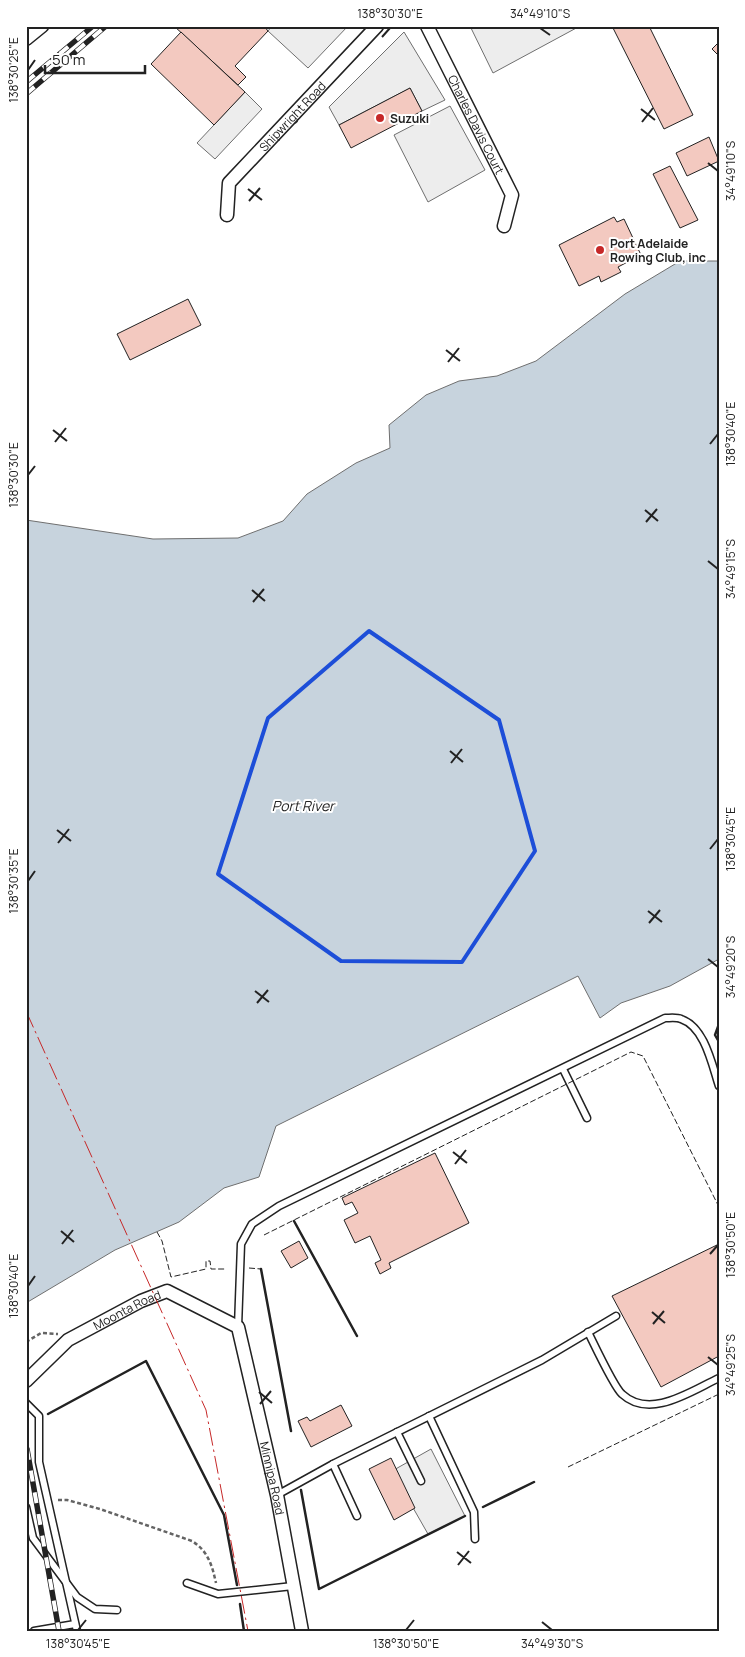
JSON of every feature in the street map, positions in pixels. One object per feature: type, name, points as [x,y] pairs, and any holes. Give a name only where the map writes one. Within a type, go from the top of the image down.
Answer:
[{"type":"street","points":[[26,39],[42,26]]},
{"type":"street","name":"Shipwright Road","points":[[227,215],[229,183],[377,26]]},
{"type":"street","name":"Charles Davis Court","points":[[427,26],[512,195],[504,226]]},
{"type":"street","name":"Moonta Road","points":[[26,1381],[68,1340],[141,1301],[168,1291],[238,1327]]},
{"type":"street","name":"Minnipa Road","points":[[238,1327],[277,1496],[302,1631]]},
{"type":"lane","points":[[238,1327],[241,1244],[252,1224],[279,1206],[665,1018],[680,1018],[695,1027],[709,1055],[719,1086]]},
{"type":"lane","points":[[562,1069],[587,1118]]},
{"type":"lane","points":[[277,1496],[333,1464],[542,1360],[616,1316]]},
{"type":"lane","points":[[588,1332],[621,1394],[640,1404],[663,1404],[719,1378]]},
{"type":"lane","points":[[26,1403],[39,1416],[39,1462],[76,1627],[34,1631]]},
{"type":"lane","points":[[429,1416],[474,1512],[475,1539]]},
{"type":"lane","points":[[397,1432],[421,1481]]},
{"type":"lane","points":[[333,1464],[357,1516]]},
{"type":"lane","points":[[26,1507],[33,1538],[77,1597],[95,1609],[117,1610]]},
{"type":"lane","points":[[187,1583],[218,1594],[294,1586]]},
{"type":"path","points":[[26,1342],[41,1333],[55,1333],[68,1340]]},
{"type":"path","points":[[47,1500],[67,1500],[100,1509],[192,1541],[202,1547],[212,1564],[218,1594]]},
{"type":"highlighted area","points":[[369,631],[499,720],[535,851],[462,962],[341,961],[218,874],[268,718]]},
{"type":"shaded area","points":[[272,26],[348,26],[308,68],[268,31]]},
{"type":"shaded area","points":[[470,26],[580,26],[493,73]]},
{"type":"shaded area","points":[[404,32],[445,100],[422,111],[410,88],[339,125],[329,107]]},
{"type":"shaded area","points":[[245,92],[262,109],[215,159],[197,143]]},
{"type":"shaded area","points":[[450,106],[485,170],[428,202],[394,135]]},
{"type":"shaded area","points":[[431,1449],[465,1516],[428,1534],[392,1471]]},
{"type":"water","name":"Port River","points":[[680,261],[719,261],[719,959],[670,986],[621,1003],[600,1018],[578,976],[276,1126],[259,1177],[224,1188],[179,1222],[115,1250],[26,1303],[26,520],[153,539],[238,538],[283,521],[307,494],[356,463],[390,448],[389,425],[426,395],[459,381],[497,376],[536,361],[625,294]]},
{"type":"building","points":[[174,26],[264,26],[268,31],[235,66],[246,77],[238,85]]},
{"type":"building","points":[[616,26],[649,26],[693,115],[664,129],[613,28]]},
{"type":"building","points":[[181,32],[245,92],[214,125],[151,64]]},
{"type":"building","points":[[719,42],[719,56],[712,49]]},
{"type":"building","name":"Suzuki","points":[[410,88],[422,111],[351,148],[339,125]]},
{"type":"building","points":[[709,137],[719,161],[687,176],[676,153]]},
{"type":"building","points":[[670,166],[698,220],[680,228],[653,174]]},
{"type":"building","name":"Port Adelaide Rowing Club, inc","points":[[614,217],[617,222],[624,219],[641,255],[618,267],[621,272],[601,282],[599,276],[579,286],[559,245]]},
{"type":"building","points":[[188,299],[201,325],[130,360],[117,334]]},
{"type":"building","points":[[435,1153],[469,1223],[389,1263],[391,1268],[380,1274],[375,1263],[381,1260],[370,1236],[355,1243],[344,1220],[358,1213],[352,1202],[345,1205],[342,1198]]},
{"type":"building","points":[[299,1241],[308,1258],[291,1268],[281,1251]]},
{"type":"building","points":[[719,1244],[719,1356],[661,1387],[612,1296]]},
{"type":"building","points":[[341,1405],[352,1426],[311,1447],[298,1421],[307,1417],[310,1421]]},
{"type":"building","points":[[391,1458],[415,1508],[394,1520],[369,1469]]},
{"type":"railway","points":[[26,82],[93,26]]},
{"type":"railway","points":[[26,94],[106,26]]},
{"type":"railway","points":[[27,1449],[59,1631]]},
{"type":"fence","points":[[264,1235],[631,1052],[643,1056],[719,1207]]},
{"type":"fence","points":[[157,1232],[162,1241],[171,1277],[206,1269],[206,1261],[210,1261],[211,1269],[226,1269]]},
{"type":"fence","points":[[249,1268],[261,1269]]},
{"type":"fence","points":[[568,1467],[719,1394]]},
{"type":"wall","points":[[719,1024],[715,1035],[719,1042]]},
{"type":"wall","points":[[294,1221],[357,1336]]},
{"type":"wall","points":[[261,1269],[291,1431]]},
{"type":"wall","points":[[48,1414],[146,1361],[224,1515],[237,1585]]},
{"type":"wall","points":[[483,1507],[534,1482]]},
{"type":"wall","points":[[301,1490],[319,1589],[465,1516]]},
{"type":"wall","points":[[240,1604],[244,1631]]},
{"type":"power","points":[[26,1011],[206,1410],[248,1631]]},
{"type":"place","name":"Suzuki","points":[[380,118]]},
{"type":"place","name":"Port Adelaide Rowing Club, inc","points":[[600,250]]}]
